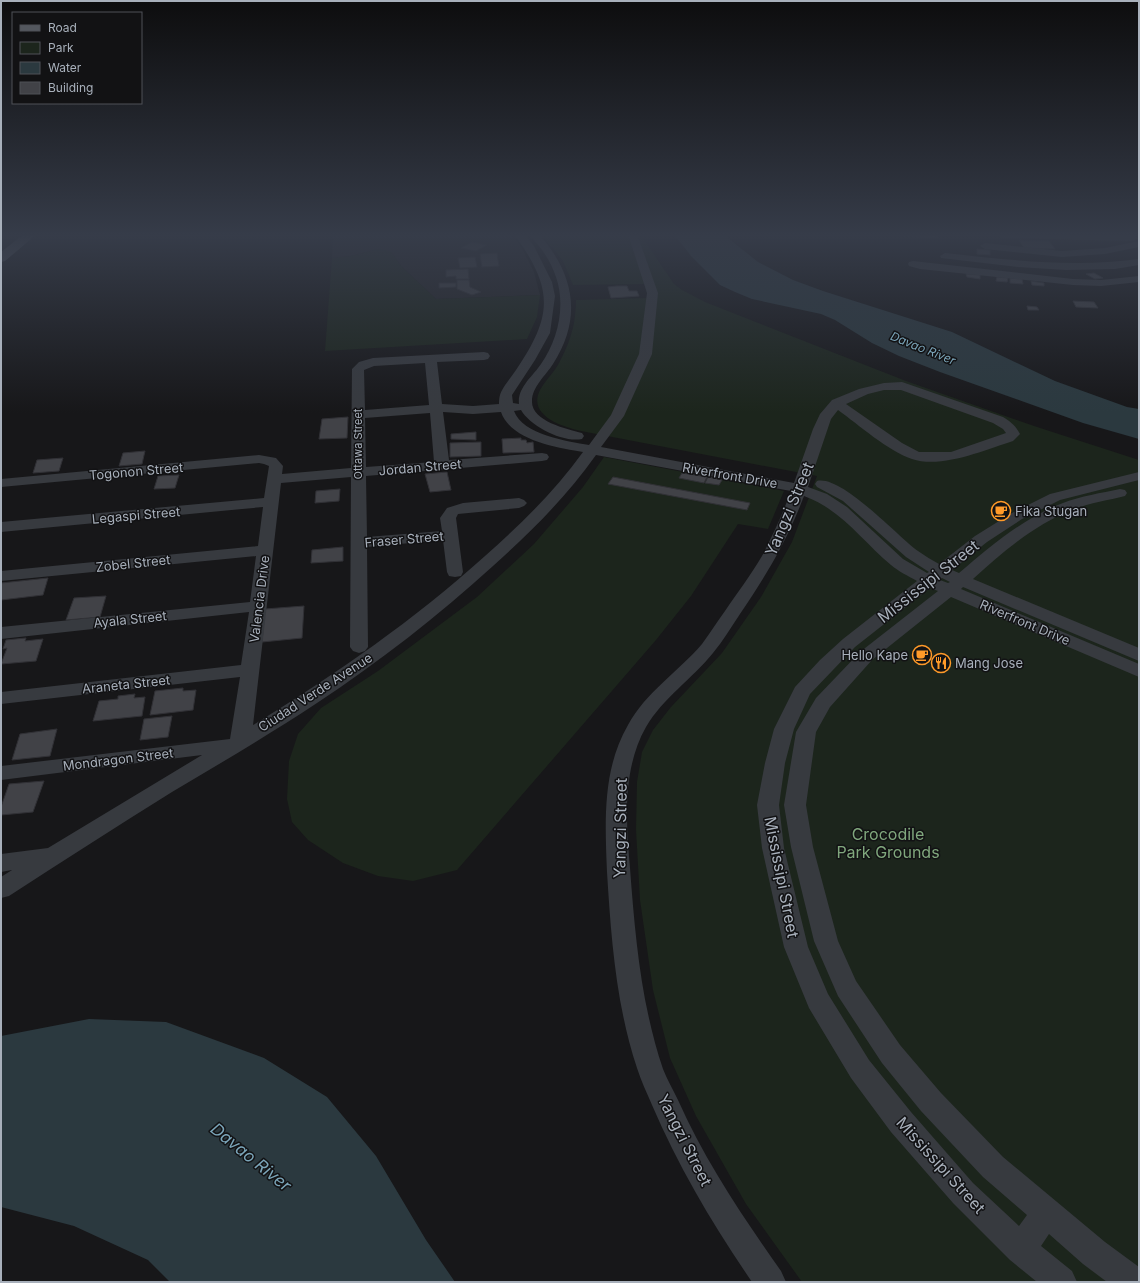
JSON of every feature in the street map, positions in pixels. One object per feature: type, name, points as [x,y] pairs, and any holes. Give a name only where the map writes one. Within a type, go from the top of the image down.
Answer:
[{"type":"street","points":[[505,405],[509,388],[529,360],[544,333],[548,315],[550,294]]},
{"type":"street","points":[[358,414],[442,409],[473,410],[526,403],[530,388],[550,359],[562,333],[566,315],[566,294]]},
{"type":"street","name":"Ciudad Verde Avenue","points":[[1,889],[298,706],[362,663],[459,590],[511,542],[552,499],[596,445],[617,416],[628,397],[649,345],[654,298],[653,294]]},
{"type":"street","name":"Ottawa Street","points":[[359,647],[358,370],[360,367],[373,362],[484,356]]},
{"type":"street","points":[[430,359],[442,409],[442,465]]},
{"type":"street","points":[[889,386],[902,386],[998,420],[1007,425],[1012,430],[1013,434],[1008,438],[952,456],[916,456],[897,446],[837,403],[866,391],[889,386]]},
{"type":"street","name":"Riverfront Drive","points":[[526,403],[530,413],[545,425],[562,433],[596,445]]},
{"type":"street","name":"Yangzi Street","points":[[770,1282],[725,1216],[674,1125],[648,1063],[632,992],[620,900],[617,830],[620,774],[625,749],[637,725],[656,701],[708,648],[746,593],[779,539],[802,484],[827,415],[837,403]]},
{"type":"street","name":"Riverfront Drive","points":[[505,405],[508,414],[515,423],[525,431],[542,439],[596,445],[802,484],[812,493],[834,504],[897,562],[1139,655]]},
{"type":"street","name":"Jordan Street","points":[[274,479],[542,458]]},
{"type":"street","name":"Togonon Street","points":[[1,483],[259,459],[271,461]]},
{"type":"street","name":"Valencia Drive","points":[[238,742],[250,670],[276,466],[271,461]]},
{"type":"street","name":"Mississipi Street","points":[[1133,1282],[1094,1253],[993,1167],[931,1102],[891,1054],[847,988],[826,941],[806,862],[795,805],[806,732],[823,703],[866,656],[945,581],[981,539],[1011,520],[1055,497],[1139,476]]},
{"type":"street","name":"Mississipi Street","points":[[1061,1282],[1021,1248],[963,1193],[901,1122],[860,1070],[818,1000],[796,947],[773,848],[768,805],[774,770],[784,729],[802,691],[849,643],[998,548],[1032,524],[1069,506],[1139,489]]},
{"type":"street","name":"Legaspi Street","points":[[1,527],[271,502]]},
{"type":"street","name":"Fraser Street","points":[[455,572],[448,518],[452,511],[463,508],[519,503]]},
{"type":"street","name":"Fraser Street","points":[[358,543],[450,535]]},
{"type":"street","name":"Zobel Street","points":[[1,576],[265,550]]},
{"type":"street","name":"Riverfront Drive","points":[[945,581],[1139,671]]},
{"type":"street","name":"Ayala Street","points":[[1,633],[258,606]]},
{"type":"street","name":"Araneta Street","points":[[1,698],[250,670]]},
{"type":"street","name":"Mondragon Street","points":[[1,773],[238,742]]},
{"type":"street","points":[[1,863],[54,856]]},
{"type":"street","points":[[1021,1248],[1046,1213]]},
{"type":"shaded area","points":[[431,294],[540,295],[436,299]]},
{"type":"green space","points":[[329,294],[431,294],[436,299],[540,295],[537,317],[527,339],[325,351]]},
{"type":"green space","name":"Crocodile Park Grounds","points":[[647,294],[689,294],[705,302],[906,381],[1034,426],[1139,460],[1139,1282],[802,1282],[746,1204],[696,1116],[670,1058],[653,990],[640,900],[636,830],[637,782],[642,752],[653,730],[671,707],[722,653],[761,597],[792,542],[817,476],[581,431],[565,427],[549,419],[543,413],[538,407],[537,399],[540,390],[559,363],[568,345],[574,323],[576,300],[648,298]]},
{"type":"green space","points":[[604,457],[784,491],[768,529],[738,524],[691,596],[656,640],[457,870],[413,881],[378,876],[343,863],[308,840],[292,822],[287,799],[289,761],[298,734],[321,708],[378,671],[477,597],[534,544],[583,487]]},
{"type":"water","name":"Davao River","points":[[740,294],[832,294],[952,332],[1055,381],[1127,407],[1139,409],[1139,439],[1083,423],[899,356],[872,343],[835,320],[821,314],[752,299]]},
{"type":"water","name":"Davao River","points":[[89,1019],[166,1022],[264,1058],[327,1097],[376,1156],[426,1240],[455,1282],[170,1282],[148,1260],[74,1226],[1,1207],[1,1036]]},
{"type":"building","points":[[610,294],[638,294],[639,296],[611,298]]},
{"type":"building","points":[[1073,301],[1094,302],[1098,308],[1076,307]]},
{"type":"building","points":[[1027,306],[1037,307],[1039,310],[1028,310]]},
{"type":"building","points":[[348,417],[347,438],[319,439],[322,419]]},
{"type":"building","points":[[476,432],[476,440],[451,439],[451,434]]},
{"type":"building","points":[[521,438],[521,440],[526,440],[527,443],[533,442],[534,452],[503,453],[502,439]]},
{"type":"building","points":[[481,442],[481,456],[450,457],[450,443]]},
{"type":"building","points":[[145,451],[142,464],[119,466],[123,453]]},
{"type":"building","points":[[63,458],[59,471],[33,473],[37,460]]},
{"type":"building","points":[[447,472],[451,490],[430,492],[425,474]]},
{"type":"building","points":[[682,473],[707,477],[704,483],[679,478]]},
{"type":"building","points":[[179,475],[175,488],[154,489],[158,476]]},
{"type":"building","points":[[613,477],[750,503],[747,510],[608,484]]},
{"type":"building","points":[[708,477],[722,480],[719,485],[705,483]]},
{"type":"building","points":[[340,489],[339,501],[315,503],[316,491]]},
{"type":"building","points":[[343,547],[343,561],[311,563],[312,550]]},
{"type":"building","points":[[48,578],[43,595],[1,600],[1,583]]},
{"type":"building","points":[[106,596],[100,617],[66,620],[74,598]]},
{"type":"building","points":[[304,606],[302,638],[262,642],[265,609]]},
{"type":"building","points":[[26,638],[25,641],[43,639],[36,661],[1,664],[7,648],[3,649],[6,640]]},
{"type":"building","points":[[183,688],[183,691],[196,690],[193,710],[150,715],[155,691]]},
{"type":"building","points":[[135,694],[134,698],[145,697],[142,716],[93,721],[99,701],[118,699],[118,696]]},
{"type":"building","points":[[172,716],[168,737],[140,740],[144,719]]},
{"type":"building","points":[[57,729],[50,756],[12,760],[20,734]]},
{"type":"building","points":[[44,781],[33,812],[1,815],[1,807],[9,784]]},
{"type":"place","name":"Fika Stugan","points":[[1001,511]]},
{"type":"place","name":"Hello Kape","points":[[922,655]]},
{"type":"place","name":"Mang Jose","points":[[941,663]]}]
